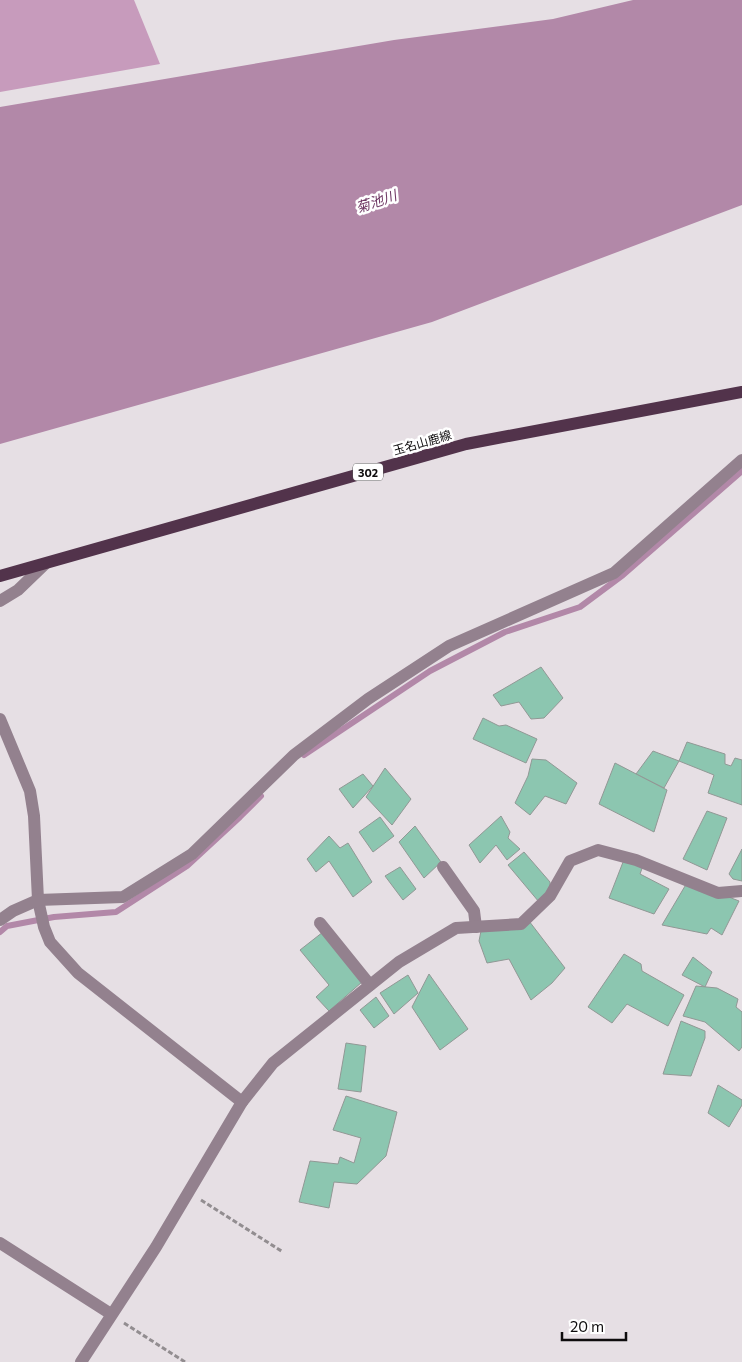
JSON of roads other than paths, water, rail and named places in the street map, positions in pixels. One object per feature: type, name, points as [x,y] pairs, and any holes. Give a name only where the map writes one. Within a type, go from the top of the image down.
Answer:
[{"type":"main road","name":"玉名山鹿線","points":[[0,576],[466,444],[742,392]]},
{"type":"street","points":[[0,920],[13,911],[38,900],[123,897],[192,854],[294,755],[368,699],[449,646],[614,573],[742,460]]},
{"type":"street","points":[[0,601],[18,590],[45,564]]},
{"type":"street","points":[[0,719],[30,791],[34,816],[38,900],[44,927],[50,942],[78,973],[242,1102]]},
{"type":"street","points":[[81,1362],[156,1247],[242,1102],[273,1062],[399,962],[456,928],[521,924],[550,896],[570,861],[598,850],[636,860],[718,893],[742,891]]},
{"type":"street","points":[[443,866],[474,911],[476,927]]},
{"type":"street","points":[[320,923],[370,985]]},
{"type":"street","points":[[0,1242],[111,1314]]},
{"type":"water","name":"菊池川","points":[[633,0],[742,0],[742,205],[432,322],[0,444],[0,107],[394,40],[553,19]]},
{"type":"waterway","points":[[304,755],[430,671],[505,632],[580,607],[623,575],[742,471]]},
{"type":"waterway","points":[[0,932],[7,926],[54,917],[116,912],[187,866],[261,796]]}]
